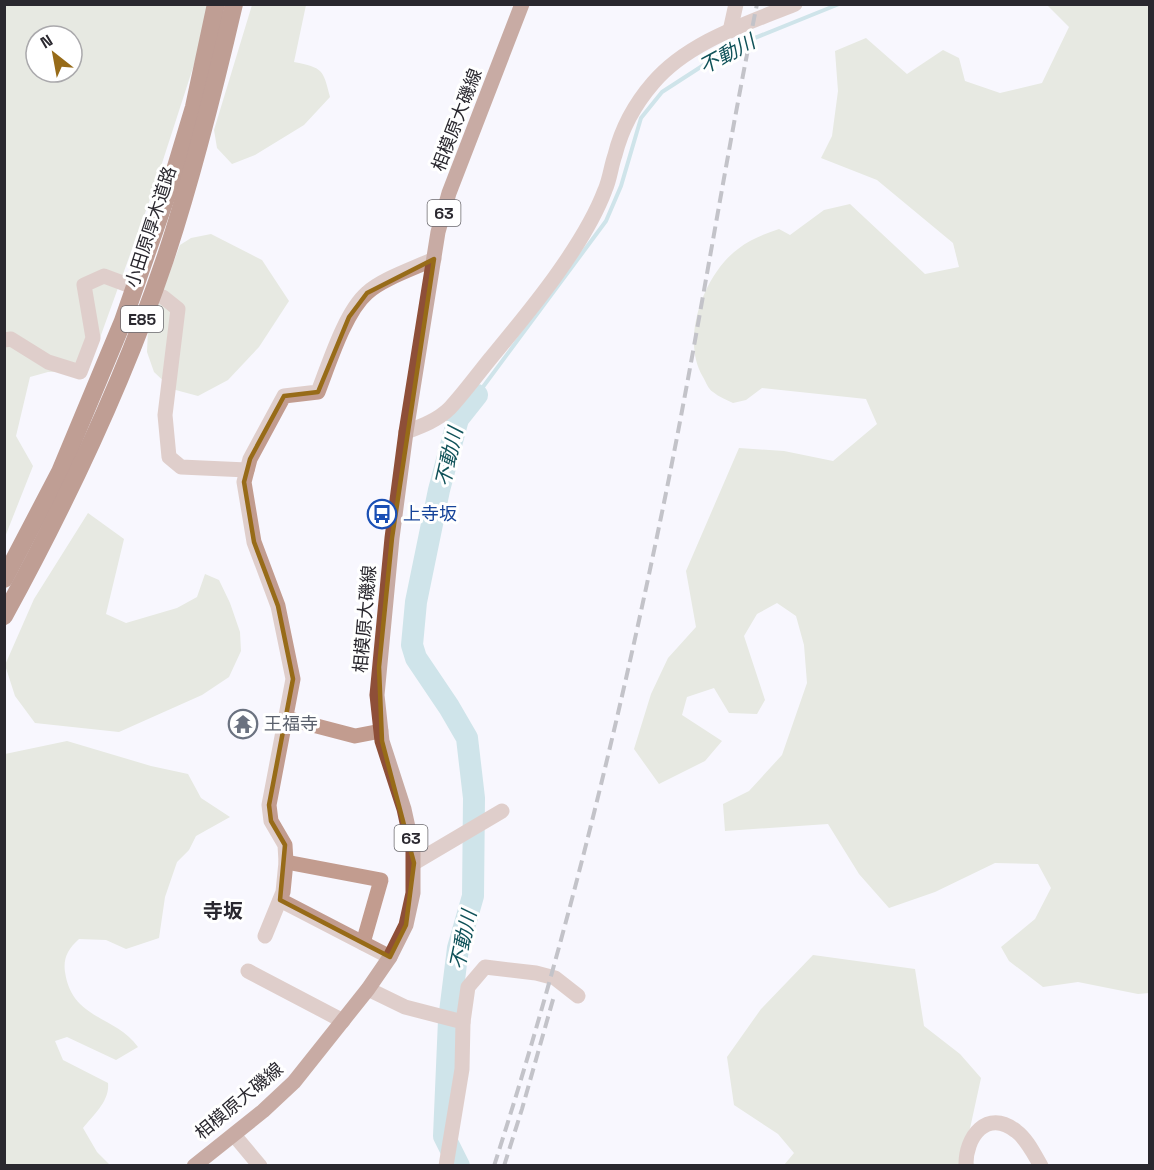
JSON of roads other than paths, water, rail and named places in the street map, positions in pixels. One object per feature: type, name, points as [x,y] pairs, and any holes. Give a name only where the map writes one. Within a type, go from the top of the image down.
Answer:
[{"type":"highway","name":"小田原厚木道路","points":[[4,579],[60,472],[123,321],[172,180],[194,107],[216,4]]},
{"type":"highway","name":"小田原厚木道路","points":[[4,616],[75,480],[139,329],[188,186],[209,113],[234,4]]},
{"type":"main road","name":"相模原大磯線","points":[[194,1166],[234,1135],[294,1082],[368,989],[390,957],[406,925],[413,892],[414,863],[410,831],[381,731],[377,695],[392,538],[406,432],[438,232],[450,193],[522,4]]},
{"type":"street","points":[[730,31],[736,4]]},
{"type":"street","points":[[406,432],[428,424],[449,409],[513,332],[572,251],[606,189],[625,125],[632,110],[652,83],[677,61],[730,31],[795,4]]},
{"type":"street","points":[[266,936],[283,892],[285,845],[272,821],[269,805],[293,679],[278,606],[254,542],[244,482],[250,459],[284,396],[318,392],[349,317],[367,293],[394,277],[434,260]]},
{"type":"street","points":[[4,340],[11,339],[48,362],[80,372],[93,338],[84,285],[104,276],[128,285]]},
{"type":"street","points":[[163,297],[178,309],[165,415],[169,457],[181,467],[247,470]]},
{"type":"street","points":[[286,718],[354,736],[381,731]]},
{"type":"street","points":[[414,863],[502,812]]},
{"type":"street","points":[[286,862],[381,880],[363,943]]},
{"type":"street","points":[[280,900],[390,957]]},
{"type":"street","points":[[446,1166],[462,1069],[463,1022],[468,987],[485,967],[536,973],[555,978],[579,996]]},
{"type":"street","points":[[248,971],[343,1021]]},
{"type":"street","points":[[368,989],[405,1007],[463,1022]]},
{"type":"street","points":[[966,1166],[967,1147],[974,1134],[982,1126],[994,1123],[1016,1130],[1041,1166]]},
{"type":"street","points":[[234,1135],[260,1166]]},
{"type":"waterway","name":"不動川","points":[[477,395],[606,221],[621,186],[641,118],[662,92],[730,48],[839,4]]},
{"type":"waterway","name":"不動川","points":[[459,1166],[444,1136],[449,1020],[458,948],[473,896],[474,798],[467,738],[416,658],[412,645],[416,602],[439,490],[458,419],[477,395]]},
{"type":"railway","points":[[494,1166],[565,927],[625,684],[673,457],[757,4]]},
{"type":"railway","points":[[504,1166],[554,996]]},
{"type":"place","name":"上寺坂","points":[[382,514]]},
{"type":"place","name":"王福寺","points":[[243,724]]},
{"type":"district","name":"寺坂","points":[[223,911]]}]
